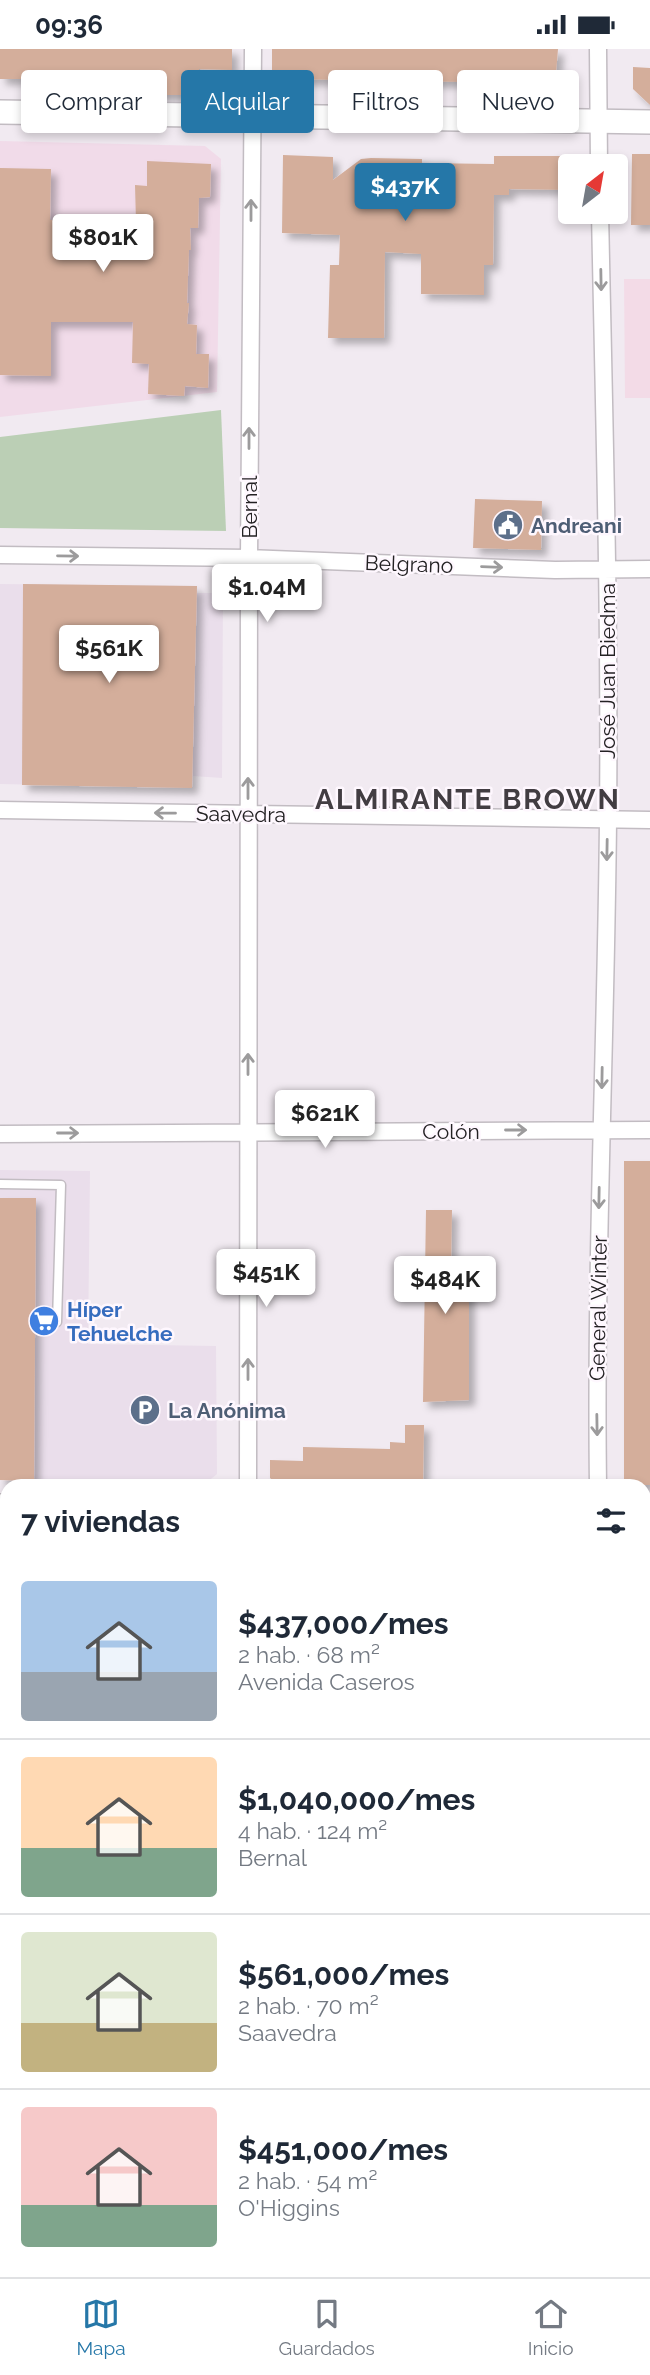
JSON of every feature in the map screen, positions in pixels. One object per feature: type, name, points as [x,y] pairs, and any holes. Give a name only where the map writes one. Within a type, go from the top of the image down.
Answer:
[{"type":"main road","points":[[0,112],[181,114]]},
{"type":"main road","points":[[314,116],[650,122]]},
{"type":"street","name":"Bernal","points":[[252,70],[253,49]]},
{"type":"street","points":[[598,49],[599,154]]},
{"type":"street","name":"Bernal","points":[[248,1479],[251,133]]},
{"type":"street","name":"José Juan Biedma","points":[[600,224],[607,570],[608,820],[601,1130]]},
{"type":"street","name":"Belgrano","points":[[0,555],[248,558],[607,570],[650,569]]},
{"type":"street","name":"Saavedra","points":[[0,810],[650,820]]},
{"type":"street","name":"General Winter","points":[[598,1479],[596,1357],[601,1130]]},
{"type":"street","name":"Colón","points":[[0,1134],[650,1130]]},
{"type":"lane","points":[[0,1184],[61,1185],[57,1322]]},
{"type":"shaded area","points":[[0,141],[205,146],[221,159],[217,392],[0,417]]},
{"type":"shaded area","points":[[624,279],[650,279],[650,398],[625,398]]},
{"type":"shaded area","points":[[0,584],[197,586],[197,593],[223,593],[222,778],[193,776],[192,788],[0,784]]},
{"type":"shaded area","name":"Híper Tehuelche","points":[[0,1170],[90,1171],[88,1344],[216,1346],[217,1474],[211,1479],[0,1479]]},
{"type":"green space","points":[[221,410],[226,531],[0,528],[0,437]]},
{"type":"building","points":[[0,49],[232,49],[232,70],[181,70],[181,95],[167,95],[167,70],[21,70],[21,79],[0,79]]},
{"type":"building","points":[[272,49],[558,49],[556,70],[457,70],[457,82],[443,82],[443,70],[328,70],[328,80],[314,80],[314,70],[272,70]]},
{"type":"building","points":[[633,67],[650,68],[650,105],[633,89]]},
{"type":"building","points":[[632,154],[650,154],[650,225],[631,225]]},
{"type":"building","points":[[283,155],[333,157],[333,180],[361,159],[422,159],[422,163],[494,164],[494,156],[558,156],[558,190],[509,189],[509,195],[494,195],[493,265],[484,265],[484,295],[421,294],[421,254],[385,252],[384,338],[328,338],[330,265],[339,265],[340,235],[282,233]]},
{"type":"building","points":[[147,161],[211,164],[210,197],[199,198],[198,228],[190,228],[187,303],[187,324],[197,325],[196,354],[209,354],[208,388],[185,386],[184,396],[148,394],[149,364],[132,363],[133,322],[51,322],[51,376],[0,375],[0,168],[51,169],[50,220],[136,222],[135,185],[147,186]]},
{"type":"building","name":"Andreani","points":[[475,499],[542,501],[541,550],[473,548]]},
{"type":"building","points":[[23,584],[197,586],[192,788],[22,785]]},
{"type":"building","points":[[624,1161],[650,1161],[650,1479],[624,1479]]},
{"type":"building","name":"Híper Tehuelche","points":[[0,1198],[36,1198],[34,1479],[0,1479]]},
{"type":"building","points":[[426,1210],[452,1210],[451,1267],[469,1267],[469,1400],[423,1402]]},
{"type":"building","points":[[405,1425],[424,1425],[423,1479],[270,1478],[270,1460],[303,1461],[303,1447],[390,1449],[390,1442],[405,1443]]},
{"type":"place","name":"Andreani","points":[[508,525]]},
{"type":"place","name":"Híper Tehuelche","points":[[44,1321]]},
{"type":"place","name":"La Anónima","points":[[145,1410]]},
{"type":"district","name":"ALMIRANTE BROWN","points":[[468,799]]}]
